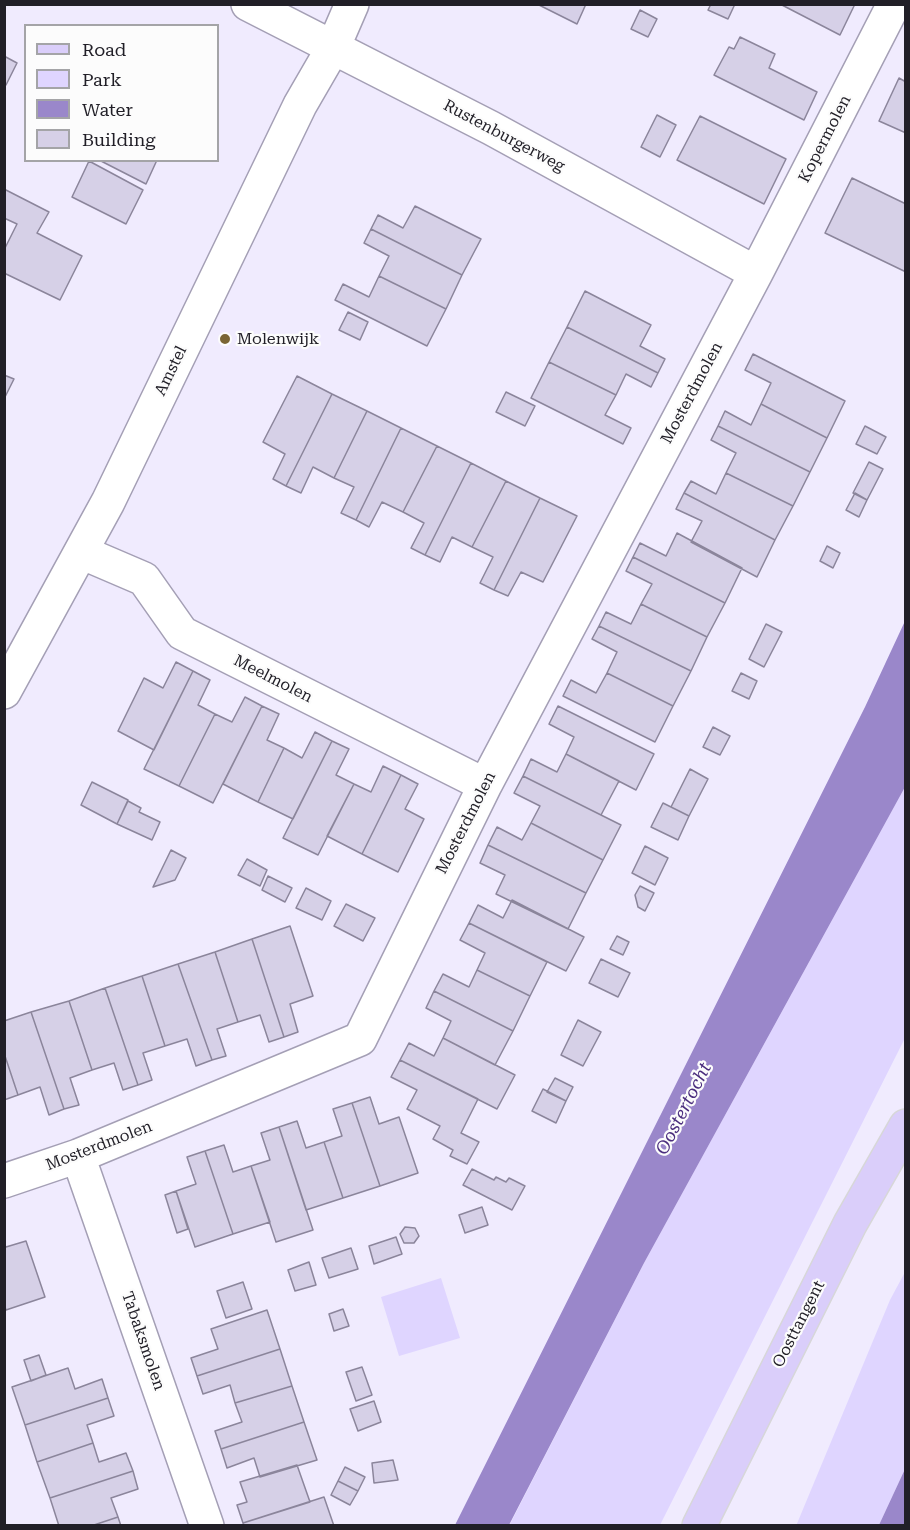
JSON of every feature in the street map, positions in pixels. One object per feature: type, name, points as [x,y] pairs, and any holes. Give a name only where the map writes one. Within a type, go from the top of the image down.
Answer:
[{"type":"main road","name":"Oosttangent","points":[[699,1526],[850,1224],[906,1126]]},
{"type":"street","name":"Rustenburgerweg","points":[[248,4],[491,128],[756,273]]},
{"type":"street","name":"Amstel","points":[[4,692],[108,502],[300,105],[333,48],[352,4]]},
{"type":"street","name":"Kopermolen","points":[[756,273],[894,4]]},
{"type":"street","name":"Mosterdmolen","points":[[4,1181],[78,1156],[360,1039],[485,784],[756,273]]},
{"type":"street","name":"Meelmolen","points":[[81,552],[144,579],[182,633],[485,784]]},
{"type":"street","name":"Tabaksmolen","points":[[78,1156],[207,1526]]},
{"type":"green space","points":[[905,787],[905,1038],[660,1525],[509,1526],[644,1263]]},
{"type":"green space","points":[[905,1272],[905,1469],[879,1525],[796,1526],[890,1300]]},
{"type":"green space","points":[[441,1278],[460,1338],[399,1356],[381,1297]]},
{"type":"water","name":"Oostertocht","points":[[905,621],[905,787],[644,1263],[509,1525],[455,1525],[865,707]]},
{"type":"water","points":[[905,1469],[905,1525],[879,1525]]},
{"type":"building","points":[[537,4],[586,4],[577,24]]},
{"type":"building","points":[[711,4],[735,4],[728,19],[708,10]]},
{"type":"building","points":[[780,4],[855,4],[840,35]]},
{"type":"building","points":[[640,10],[657,19],[648,37],[631,29]]},
{"type":"building","points":[[740,37],[775,54],[769,68],[817,92],[804,120],[714,75],[729,47],[734,49]]},
{"type":"building","points":[[4,56],[17,63],[6,85],[4,84]]},
{"type":"building","points":[[899,78],[906,82],[906,133],[879,121]]},
{"type":"building","points":[[657,115],[676,125],[660,157],[641,147]]},
{"type":"building","points":[[700,116],[786,159],[764,204],[677,160]]},
{"type":"building","points":[[89,162],[143,190],[126,224],[72,197]]},
{"type":"building","points":[[103,162],[156,162],[146,184]]},
{"type":"building","points":[[852,178],[906,204],[906,272],[825,233]]},
{"type":"building","points":[[4,189],[49,212],[37,233],[82,256],[60,300],[4,273],[4,250],[17,224],[4,218]]},
{"type":"building","points":[[415,206],[481,239],[462,275],[371,229],[378,215],[403,228]]},
{"type":"building","points":[[371,229],[462,275],[446,309],[379,276],[389,256],[364,243]]},
{"type":"building","points":[[379,276],[446,309],[427,346],[335,300],[343,284],[369,297]]},
{"type":"building","points":[[585,291],[651,325],[640,346],[665,359],[658,373],[567,327]]},
{"type":"building","points":[[348,312],[368,322],[360,340],[339,330]]},
{"type":"building","points":[[567,327],[658,373],[651,387],[626,374],[616,395],[549,362]]},
{"type":"building","points":[[753,354],[845,401],[827,438],[761,404],[771,383],[745,370]]},
{"type":"building","points":[[549,362],[616,395],[605,415],[631,428],[623,444],[531,398]]},
{"type":"building","points":[[4,375],[14,379],[4,399]]},
{"type":"building","points":[[297,376],[332,394],[286,486],[273,479],[285,454],[263,442]]},
{"type":"building","points":[[506,392],[535,406],[525,426],[496,412]]},
{"type":"building","points":[[332,394],[367,411],[334,478],[313,467],[301,493],[286,486]]},
{"type":"building","points":[[761,404],[827,438],[810,472],[718,426],[725,411],[751,425]]},
{"type":"building","points":[[367,411],[401,428],[356,520],[341,513],[354,487],[334,478]]},
{"type":"building","points":[[718,426],[810,472],[793,506],[726,473],[736,453],[711,440]]},
{"type":"building","points":[[865,426],[886,437],[877,454],[856,444]]},
{"type":"building","points":[[401,428],[437,446],[403,512],[382,502],[369,527],[356,520]]},
{"type":"building","points":[[437,446],[471,463],[425,555],[411,548],[424,523],[403,512]]},
{"type":"building","points":[[869,462],[883,469],[867,500],[853,493]]},
{"type":"building","points":[[471,463],[506,481],[472,547],[452,537],[440,562],[425,555]]},
{"type":"building","points":[[726,473],[793,506],[775,540],[684,493],[691,481],[716,494]]},
{"type":"building","points":[[506,481],[540,498],[494,590],[480,583],[493,557],[472,547]]},
{"type":"building","points":[[684,493],[775,540],[757,577],[691,542],[702,521],[676,509]]},
{"type":"building","points":[[855,493],[867,500],[859,517],[846,510]]},
{"type":"building","points":[[540,498],[577,516],[543,582],[521,572],[508,596],[494,590]]},
{"type":"building","points":[[677,533],[742,568],[725,603],[633,557],[640,543],[666,556]]},
{"type":"building","points":[[827,546],[840,553],[833,568],[820,561]]},
{"type":"building","points":[[633,557],[725,603],[707,637],[641,604],[652,584],[626,571]]},
{"type":"building","points":[[641,604],[707,637],[691,671],[599,626],[606,612],[631,624]]},
{"type":"building","points":[[766,624],[782,632],[764,667],[749,659]]},
{"type":"building","points":[[599,626],[691,671],[673,706],[607,673],[617,652],[592,639]]},
{"type":"building","points":[[176,662],[193,671],[154,750],[118,731],[144,678],[163,688]]},
{"type":"building","points":[[193,671],[210,680],[198,705],[215,714],[179,786],[144,769]]},
{"type":"building","points":[[607,673],[673,706],[655,742],[563,696],[571,680],[596,693]]},
{"type":"building","points":[[741,673],[757,681],[749,699],[732,691]]},
{"type":"building","points":[[245,697],[262,706],[213,803],[179,786],[215,714],[232,722]]},
{"type":"building","points":[[262,706],[279,714],[267,740],[284,748],[258,802],[223,784]]},
{"type":"building","points":[[558,706],[654,754],[636,790],[566,754],[574,737],[549,724]]},
{"type":"building","points":[[713,727],[730,736],[720,755],[703,747]]},
{"type":"building","points":[[315,732],[332,741],[293,819],[258,802],[284,748],[302,758]]},
{"type":"building","points":[[332,741],[349,749],[336,775],[354,784],[318,855],[283,838]]},
{"type":"building","points":[[566,754],[619,781],[601,815],[523,776],[531,759],[557,772]]},
{"type":"building","points":[[383,766],[401,775],[362,854],[327,836],[354,784],[371,792]]},
{"type":"building","points":[[690,769],[708,779],[689,816],[671,807]]},
{"type":"building","points":[[401,775],[418,784],[405,809],[424,819],[398,872],[362,854]]},
{"type":"building","points":[[523,776],[621,825],[603,860],[531,823],[540,806],[514,793]]},
{"type":"building","points":[[92,782],[128,800],[117,824],[81,805]]},
{"type":"building","points":[[128,801],[141,808],[139,812],[160,822],[152,840],[117,824]]},
{"type":"building","points":[[663,803],[689,816],[678,840],[651,827]]},
{"type":"building","points":[[531,823],[603,860],[586,893],[488,845],[497,827],[522,840]]},
{"type":"building","points":[[488,845],[586,893],[568,929],[496,894],[505,875],[480,863]]},
{"type":"building","points":[[645,846],[668,858],[655,885],[632,873]]},
{"type":"building","points":[[171,850],[186,858],[175,880],[153,887]]},
{"type":"building","points":[[247,859],[267,870],[260,886],[238,875]]},
{"type":"building","points":[[268,876],[292,888],[285,902],[262,890]]},
{"type":"building","points":[[640,886],[654,893],[645,911],[638,907],[635,895]]},
{"type":"building","points":[[306,888],[331,901],[322,920],[296,908]]},
{"type":"building","points":[[512,900],[584,937],[566,971],[469,923],[478,905],[503,918]]},
{"type":"building","points":[[346,904],[375,918],[363,941],[334,926]]},
{"type":"building","points":[[469,923],[547,962],[530,996],[477,970],[485,953],[460,940]]},
{"type":"building","points":[[290,926],[313,996],[290,1004],[298,1032],[284,1037],[252,939]]},
{"type":"building","points":[[617,936],[629,942],[623,955],[610,949]]},
{"type":"building","points":[[252,939],[284,1037],[269,1042],[260,1015],[238,1022],[215,952]]},
{"type":"building","points":[[215,952],[238,1022],[217,1029],[226,1056],[212,1060],[178,964]]},
{"type":"building","points":[[601,959],[630,973],[618,997],[589,983]]},
{"type":"building","points":[[178,964],[212,1060],[196,1066],[187,1039],[165,1046],[142,976]]},
{"type":"building","points":[[477,970],[530,996],[513,1031],[434,991],[443,974],[469,987]]},
{"type":"building","points":[[142,976],[165,1046],[143,1053],[152,1080],[138,1085],[105,988]]},
{"type":"building","points":[[105,988],[138,1085],[123,1090],[114,1063],[92,1070],[69,1001]]},
{"type":"building","points":[[434,991],[513,1031],[495,1065],[443,1038],[451,1021],[426,1008]]},
{"type":"building","points":[[69,1001],[92,1070],[70,1078],[79,1105],[64,1109],[31,1012]]},
{"type":"building","points":[[31,1012],[64,1109],[49,1115],[40,1087],[18,1095],[4,1053],[4,1021]]},
{"type":"building","points":[[578,1020],[601,1032],[583,1066],[561,1055]]},
{"type":"building","points":[[443,1038],[515,1075],[497,1109],[400,1060],[409,1043],[434,1056]]},
{"type":"building","points":[[4,1053],[18,1095],[4,1100]]},
{"type":"building","points":[[400,1060],[478,1099],[461,1133],[479,1142],[467,1164],[450,1156],[453,1150],[433,1139],[440,1126],[407,1109],[417,1090],[391,1077]]},
{"type":"building","points":[[555,1078],[573,1087],[566,1101],[547,1092]]},
{"type":"building","points":[[543,1089],[566,1101],[556,1123],[532,1111]]},
{"type":"building","points":[[370,1097],[379,1124],[399,1117],[418,1173],[380,1186],[352,1103]]},
{"type":"building","points":[[352,1103],[380,1186],[343,1198],[324,1142],[342,1136],[333,1109]]},
{"type":"building","points":[[297,1121],[306,1148],[324,1142],[343,1198],[306,1210],[279,1127]]},
{"type":"building","points":[[279,1127],[313,1230],[276,1242],[251,1166],[270,1160],[261,1133]]},
{"type":"building","points":[[224,1145],[233,1172],[251,1166],[270,1222],[233,1234],[205,1151]]},
{"type":"building","points":[[205,1151],[233,1234],[195,1247],[176,1191],[196,1184],[187,1157]]},
{"type":"building","points":[[472,1169],[494,1180],[496,1177],[506,1182],[509,1178],[525,1186],[512,1210],[463,1185]]},
{"type":"building","points":[[176,1191],[188,1229],[177,1233],[165,1195]]},
{"type":"building","points":[[482,1207],[488,1225],[465,1233],[459,1215]]},
{"type":"building","points":[[405,1227],[415,1228],[419,1236],[414,1243],[404,1243],[400,1234]]},
{"type":"building","points":[[396,1237],[402,1254],[374,1264],[369,1246]]},
{"type":"building","points":[[26,1241],[45,1297],[6,1310],[4,1304],[4,1243],[6,1247]]},
{"type":"building","points":[[351,1248],[358,1269],[329,1278],[322,1258]]},
{"type":"building","points":[[309,1262],[316,1285],[295,1291],[288,1270]]},
{"type":"building","points":[[243,1282],[252,1309],[226,1318],[217,1291]]},
{"type":"building","points":[[343,1309],[349,1326],[334,1331],[329,1314]]},
{"type":"building","points":[[267,1310],[280,1349],[197,1376],[191,1358],[218,1349],[211,1329]]},
{"type":"building","points":[[280,1349],[292,1386],[235,1403],[230,1385],[203,1394],[197,1376]]},
{"type":"building","points":[[39,1355],[46,1375],[31,1381],[24,1360]]},
{"type":"building","points":[[362,1367],[372,1395],[356,1401],[346,1372]]},
{"type":"building","points":[[68,1368],[75,1389],[102,1379],[108,1398],[25,1425],[12,1387]]},
{"type":"building","points":[[292,1386],[304,1422],[221,1449],[215,1431],[242,1422],[235,1403]]},
{"type":"building","points":[[108,1398],[114,1416],[87,1425],[93,1443],[37,1462],[25,1425]]},
{"type":"building","points":[[374,1401],[381,1422],[358,1431],[350,1409]]},
{"type":"building","points":[[304,1422],[317,1460],[260,1477],[254,1458],[227,1468],[221,1449]]},
{"type":"building","points":[[93,1443],[99,1462],[126,1453],[133,1471],[50,1498],[37,1462]]},
{"type":"building","points":[[393,1460],[398,1480],[374,1483],[372,1463]]},
{"type":"building","points":[[297,1465],[310,1502],[243,1523],[237,1505],[247,1502],[240,1482]]},
{"type":"building","points":[[345,1467],[365,1477],[358,1491],[338,1481]]},
{"type":"building","points":[[133,1471],[138,1489],[111,1498],[118,1517],[91,1526],[59,1526],[50,1498]]},
{"type":"building","points":[[338,1481],[358,1491],[350,1505],[331,1495]]},
{"type":"building","points":[[324,1497],[334,1526],[244,1526],[243,1523]]},
{"type":"building","points":[[118,1517],[121,1526],[91,1526]]},
{"type":"place","name":"Molenwijk","points":[[225,339]]}]
